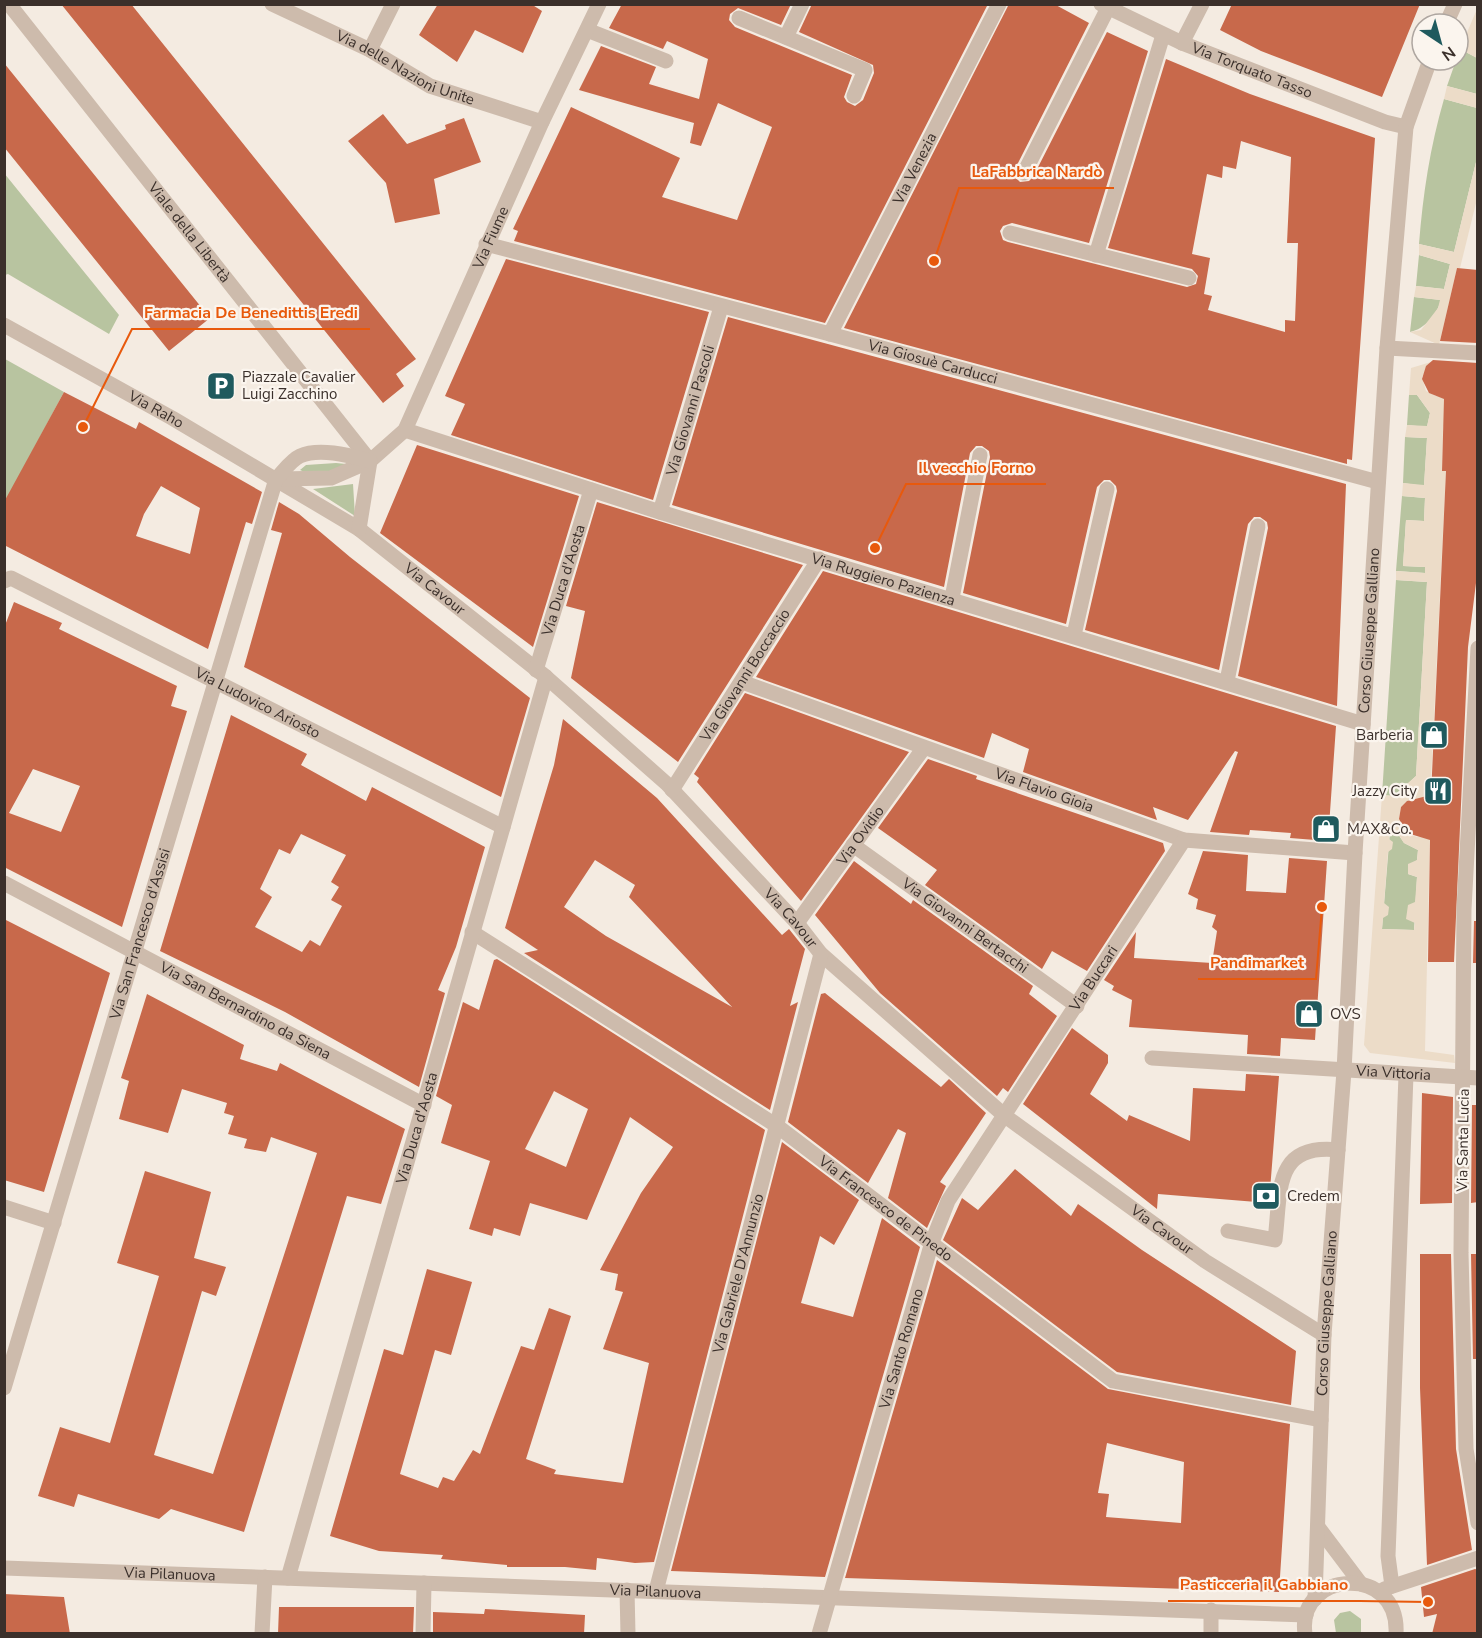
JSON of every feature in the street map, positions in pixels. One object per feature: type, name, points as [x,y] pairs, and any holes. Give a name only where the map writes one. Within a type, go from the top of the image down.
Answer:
[{"type":"street","name":"Viale della Libertà","points":[[9,4],[370,461]]},
{"type":"street","name":"Via delle Nazioni Unite","points":[[272,4],[370,50],[430,86],[542,122]]},
{"type":"street","points":[[370,50],[393,4]]},
{"type":"street","name":"Via Fiume","points":[[276,479],[331,478],[370,461],[405,430],[486,244],[599,4]]},
{"type":"street","points":[[786,38],[802,4]]},
{"type":"street","name":"Via Venezia","points":[[830,334],[999,4]]},
{"type":"street","points":[[1182,43],[1202,4]]},
{"type":"street","points":[[1024,173],[1104,6]]},
{"type":"street","name":"Via Torquato Tasso","points":[[1104,6],[1182,43],[1385,122],[1406,127]]},
{"type":"street","points":[[739,18],[865,70],[854,96]]},
{"type":"street","points":[[587,30],[666,61]]},
{"type":"street","points":[[1096,255],[1163,35]]},
{"type":"street","name":"Corso Giuseppe Galliano","points":[[1315,1599],[1324,1335],[1344,1071],[1355,853],[1387,348],[1406,127],[1426,72]]},
{"type":"street","points":[[1010,233],[1188,278]]},
{"type":"street","name":"Via Giosuè Carducci","points":[[486,244],[1378,482]]},
{"type":"street","name":"Via Giovanni Pascoli","points":[[660,512],[721,307]]},
{"type":"street","name":"Via Raho","points":[[4,325],[276,479]]},
{"type":"street","points":[[1387,348],[1478,354]]},
{"type":"street","name":"Via Ruggiero Pazienza","points":[[405,430],[660,512],[952,598],[1363,724]]},
{"type":"street","points":[[276,479],[298,456],[314,452],[370,461],[359,529]]},
{"type":"street","points":[[952,598],[980,455]]},
{"type":"street","name":"Via Cavour","points":[[276,479],[359,529],[541,674],[672,790],[797,923],[821,954],[1005,1116],[1206,1261],[1324,1335]]},
{"type":"street","name":"Via San Francesco d'Assisi","points":[[4,1388],[276,479]]},
{"type":"street","points":[[1074,635],[1107,489]]},
{"type":"street","name":"Via Duca d'Aosta","points":[[288,1578],[503,827],[541,674],[591,490]]},
{"type":"street","points":[[1227,681],[1258,526]]},
{"type":"street","name":"Via Giovanni Boccaccio","points":[[672,790],[819,559]]},
{"type":"street","name":"Via Ludovico Ariosto","points":[[8,579],[216,681],[503,827]]},
{"type":"street","name":"Via Santa Lucia","points":[[1477,654],[1471,910],[1471,1078],[1461,1253],[1466,1449],[1478,1524]]},
{"type":"street","name":"Via Flavio Gioia","points":[[742,682],[922,749],[1184,840],[1355,853]]},
{"type":"street","name":"Via Ovidio","points":[[797,923],[922,749]]},
{"type":"street","name":"Via Buccari","points":[[1005,1116],[1184,840]]},
{"type":"street","name":"Via Giovanni Bertacchi","points":[[854,845],[1077,1006]]},
{"type":"street","name":"Via San Bernardino da Siena","points":[[4,884],[423,1105]]},
{"type":"street","name":"Via Francesco de Pinedo","points":[[472,932],[777,1126],[1113,1381],[1321,1420]]},
{"type":"street","name":"Via Gabriele D'Annunzio","points":[[656,1591],[821,954]]},
{"type":"street","name":"Via Vittoria","points":[[1152,1058],[1471,1078]]},
{"type":"street","points":[[1398,1630],[1385,1588],[1406,1075]]},
{"type":"street","name":"Via Santo Romano","points":[[819,1634],[932,1242],[948,1201],[1005,1116]]},
{"type":"street","points":[[1228,1231],[1275,1240],[1283,1176],[1294,1158],[1306,1150],[1338,1150]]},
{"type":"street","points":[[4,1207],[54,1223]]},
{"type":"street","points":[[1318,1527],[1361,1584]]},
{"type":"street","points":[[1305,1634],[1306,1615],[1315,1599],[1336,1585],[1361,1584],[1385,1588],[1478,1558]]},
{"type":"street","name":"Via Pilanuova","points":[[4,1568],[1306,1615]]},
{"type":"street","points":[[262,1634],[265,1577]]},
{"type":"street","points":[[423,1634],[424,1583]]},
{"type":"street","points":[[627,1590],[628,1634]]},
{"type":"street","points":[[1211,1610],[1211,1634]]},
{"type":"green space","points":[[1470,54],[1477,58],[1477,94],[1447,86],[1452,72],[1470,72]]},
{"type":"green space","points":[[1444,99],[1477,108],[1477,158],[1454,252],[1419,244],[1428,171]]},
{"type":"green space","points":[[4,173],[119,315],[109,334],[8,274],[5,275]]},
{"type":"green space","points":[[1419,255],[1450,264],[1444,289],[1416,286]]},
{"type":"green space","points":[[1414,297],[1441,300],[1430,320],[1421,328],[1410,332]]},
{"type":"green space","points":[[5,359],[64,392],[5,502]]},
{"type":"green space","points":[[1409,395],[1417,395],[1430,413],[1427,427],[1407,425]]},
{"type":"green space","points":[[1405,437],[1427,438],[1424,486],[1403,483]]},
{"type":"green space","points":[[346,464],[324,473],[300,470],[306,465]]},
{"type":"green space","points":[[353,484],[355,516],[313,489]]},
{"type":"green space","points":[[1402,496],[1425,498],[1424,521],[1406,520],[1403,566],[1425,567],[1425,573],[1396,571]]},
{"type":"green space","points":[[1396,580],[1427,582],[1416,776],[1394,796],[1382,795]]},
{"type":"green space","points":[[1396,831],[1404,843],[1418,850],[1417,860],[1408,874],[1417,877],[1414,930],[1382,929],[1390,832]]},
{"type":"green space","points":[[1350,1611],[1361,1619],[1361,1633],[1336,1633],[1334,1620],[1340,1613]]},
{"type":"shaded area","points":[[1477,9],[1477,58],[1470,54],[1470,25]]},
{"type":"shaded area","points":[[1447,86],[1477,94],[1477,108],[1444,99]]},
{"type":"shaded area","points":[[1477,158],[1477,199],[1460,268],[1457,268],[1439,345],[1410,332],[1421,330],[1438,308],[1440,300],[1414,297],[1416,286],[1444,289],[1450,264],[1419,255],[1419,244],[1454,252]]},
{"type":"shaded area","points":[[1431,362],[1422,377],[1426,391],[1436,396],[1455,397],[1443,428],[1442,470],[1446,471],[1430,800],[1411,798],[1401,807],[1399,819],[1409,834],[1417,837],[1430,834],[1425,1051],[1454,1055],[1455,1063],[1370,1053],[1364,1045],[1382,795],[1394,796],[1416,776],[1427,582],[1396,580],[1396,571],[1425,573],[1425,567],[1403,566],[1406,520],[1424,521],[1425,498],[1402,496],[1403,483],[1424,485],[1427,438],[1405,437],[1407,425],[1427,426],[1430,413],[1417,395],[1409,395],[1411,368]],"holes":[[[1396,831],[1404,843],[1418,850],[1417,860],[1408,864],[1408,874],[1417,877],[1415,902],[1408,905],[1406,919],[1415,923],[1414,930],[1382,929],[1383,918],[1388,915],[1389,907],[1384,903],[1388,852],[1392,849],[1393,842],[1389,839],[1390,832]]]},
{"type":"building","points":[[61,4],[131,4],[416,359],[396,374],[404,386],[383,403]]},
{"type":"building","points":[[438,4],[531,4],[542,11],[523,53],[475,30],[457,62],[419,35]]},
{"type":"building","points":[[622,4],[791,4],[781,25],[738,8],[730,14],[729,20],[735,27],[852,75],[844,97],[847,102],[855,106],[863,100],[874,73],[873,65],[799,32],[812,4],[988,4],[825,323],[514,241],[518,231],[513,229],[571,107],[680,158],[662,197],[737,220],[772,127],[718,103],[701,146],[690,143],[694,123],[579,90],[601,46],[656,67],[649,84],[699,99],[708,59],[667,41],[663,49],[609,28]]},
{"type":"building","points":[[1009,4],[1054,4],[1089,23],[1015,169],[1016,178],[1020,182],[1029,181],[1033,177],[1107,32],[1148,51],[1089,243],[1012,223],[1003,226],[1000,231],[1003,240],[1008,242],[1187,287],[1196,284],[1198,276],[1192,269],[1108,248],[1166,59],[1250,94],[1375,138],[1352,460],[1347,459],[1347,464],[844,328]],"holes":[[[1241,141],[1291,157],[1287,243],[1298,243],[1295,321],[1285,320],[1285,332],[1208,310],[1212,296],[1204,294],[1210,258],[1192,254],[1207,174],[1222,178],[1223,166],[1236,169]]]},
{"type":"building","points":[[1232,4],[1420,4],[1417,12],[1410,12],[1410,28],[1382,97],[1261,51],[1220,30]]},
{"type":"building","points":[[4,63],[210,318],[169,351],[4,147]]},
{"type":"building","points":[[383,114],[407,144],[446,129],[445,125],[464,118],[481,162],[434,179],[440,214],[395,223],[386,183],[348,141]]},
{"type":"building","points":[[506,259],[709,312],[653,500],[451,435],[465,404],[445,396]]},
{"type":"building","points":[[1457,268],[1478,270],[1478,343],[1440,341]]},
{"type":"building","points":[[728,317],[1346,484],[1337,706],[1238,676],[1268,528],[1267,522],[1260,517],[1254,517],[1248,524],[1219,670],[1085,630],[1117,491],[1116,486],[1110,480],[1104,480],[1097,487],[1066,624],[963,593],[990,457],[989,451],[982,446],[976,446],[970,453],[944,587],[672,505]]},
{"type":"building","points":[[1433,360],[1478,363],[1478,567],[1468,647],[1454,962],[1428,962],[1430,840],[1407,833],[1399,819],[1401,807],[1407,801],[1431,795],[1446,471],[1442,471],[1444,399],[1429,393],[1422,379],[1426,366]]},
{"type":"building","points":[[64,392],[136,429],[139,422],[262,492],[252,524],[246,522],[208,649],[4,545],[4,502]],"holes":[[[161,486],[200,508],[190,554],[136,536],[144,514]]]},
{"type":"building","points":[[417,445],[579,496],[533,647],[380,533]]},
{"type":"building","points":[[279,502],[299,514],[350,557],[530,698],[501,797],[244,667],[282,533],[271,530]]},
{"type":"building","points":[[597,502],[803,565],[678,762],[571,678],[585,611],[566,606]]},
{"type":"building","points":[[823,571],[1336,726],[1328,841],[1290,838],[1291,833],[1250,830],[1249,835],[1210,832],[1238,752],[1235,751],[1188,820],[1153,807],[1157,820],[1023,772],[1029,749],[992,733],[984,758],[756,677]]},
{"type":"building","points":[[14,602],[62,623],[59,629],[177,686],[171,706],[187,711],[122,927],[4,867],[4,628]],"holes":[[[33,769],[80,786],[61,832],[9,813]]]},
{"type":"building","points":[[745,693],[909,752],[801,901],[697,782],[699,778],[694,774]]},
{"type":"building","points":[[231,715],[307,754],[301,765],[366,801],[372,787],[485,847],[456,947],[438,990],[445,993],[419,1087],[285,1012],[160,951]],"holes":[[[301,834],[346,855],[331,882],[339,887],[331,900],[342,906],[320,946],[310,940],[302,952],[255,927],[272,897],[260,889],[279,849],[290,854]]]},
{"type":"building","points":[[563,719],[657,798],[782,935],[789,929],[805,949],[790,1006],[798,1002],[770,1110],[524,953],[538,950],[505,928],[554,765]],"holes":[[[595,860],[635,885],[629,897],[732,1007],[606,936],[564,907]]]},
{"type":"building","points":[[928,759],[977,776],[976,779],[1163,843],[1165,851],[1087,971],[1052,951],[1042,969],[925,885],[937,870],[878,828]]},
{"type":"building","points":[[1203,851],[1248,855],[1246,891],[1286,893],[1289,858],[1327,861],[1315,1040],[1281,1038],[1280,1056],[1247,1054],[1248,1035],[1129,1027],[1132,1000],[1112,990],[1114,986],[1104,980],[1136,932],[1134,958],[1212,963],[1217,931],[1212,927],[1216,915],[1196,909],[1198,899],[1188,894]]},
{"type":"building","points":[[854,861],[911,904],[913,900],[1033,986],[1029,994],[1057,1016],[1008,1092],[1003,1088],[997,1096],[880,993],[815,915]]},
{"type":"building","points":[[4,919],[110,973],[44,1192],[4,1180]]},
{"type":"building","points":[[1474,921],[1478,921],[1478,963],[1473,963]]},
{"type":"building","points":[[497,959],[765,1130],[654,1562],[635,1563],[597,1558],[596,1570],[565,1567],[507,1567],[507,1565],[441,1559],[443,1555],[379,1551],[330,1536],[384,1349],[403,1355],[427,1269],[472,1282],[451,1355],[435,1350],[400,1474],[438,1488],[443,1477],[454,1481],[473,1450],[480,1454],[521,1346],[534,1350],[549,1308],[571,1316],[526,1459],[556,1470],[554,1474],[623,1483],[649,1363],[603,1349],[623,1292],[615,1290],[618,1274],[600,1270],[641,1193],[673,1147],[630,1117],[587,1220],[530,1203],[520,1236],[494,1228],[492,1236],[469,1229],[490,1161],[441,1143],[452,1105],[436,1096],[463,1002],[479,1010],[494,960]],"holes":[[[554,1091],[588,1109],[566,1167],[525,1149]]]},
{"type":"building","points":[[825,993],[941,1087],[949,1079],[986,1113],[940,1182],[946,1186],[927,1228],[888,1198],[906,1133],[898,1129],[868,1183],[788,1122],[821,994]]},
{"type":"building","points":[[147,994],[244,1045],[240,1059],[277,1071],[280,1063],[405,1129],[381,1204],[347,1196],[244,1532],[171,1509],[159,1519],[78,1494],[74,1507],[38,1496],[60,1427],[110,1443],[159,1276],[117,1263],[145,1171],[211,1192],[194,1258],[226,1267],[216,1296],[202,1291],[154,1455],[213,1474],[317,1153],[271,1137],[266,1152],[244,1148],[247,1139],[228,1134],[234,1116],[224,1113],[227,1103],[182,1089],[168,1133],[119,1119],[129,1081],[121,1078]]},
{"type":"building","points":[[1072,1028],[1108,1055],[1108,1063],[1090,1094],[1127,1121],[1129,1115],[1190,1141],[1193,1088],[1245,1091],[1246,1074],[1279,1076],[1269,1203],[1158,1194],[1157,1209],[1023,1104]]},
{"type":"building","points":[[1422,1093],[1453,1097],[1452,1203],[1420,1204]]},
{"type":"building","points":[[1472,1105],[1478,1105],[1478,1202],[1471,1203]]},
{"type":"building","points":[[782,1142],[859,1200],[834,1245],[820,1236],[801,1303],[853,1317],[882,1218],[920,1247],[825,1577],[671,1571]]},
{"type":"building","points":[[1015,1169],[1071,1216],[1078,1204],[1142,1250],[1296,1351],[1291,1405],[1117,1372],[943,1240],[962,1198],[978,1210]]},
{"type":"building","points":[[1420,1254],[1451,1254],[1456,1449],[1472,1550],[1427,1565],[1420,1388]]},
{"type":"building","points":[[1471,1254],[1478,1254],[1478,1359],[1473,1359]]},
{"type":"building","points":[[937,1260],[1108,1389],[1290,1424],[1279,1592],[845,1578]],"holes":[[[1107,1443],[1184,1462],[1181,1523],[1106,1517],[1109,1494],[1098,1493]]]},
{"type":"building","points":[[1475,1569],[1478,1570],[1478,1634],[1432,1634],[1437,1614],[1424,1617],[1421,1587]]},
{"type":"building","points":[[4,1594],[64,1597],[70,1634],[4,1634]]},
{"type":"building","points":[[279,1607],[414,1607],[413,1634],[278,1634]]},
{"type":"building","points":[[485,1609],[585,1615],[584,1634],[433,1634],[433,1612],[484,1614]]},
{"type":"place","name":"LaFabbrica Nardò","points":[[934,261]]},
{"type":"place","name":"Piazzale Cavalier Luigi Zacchino","points":[[221,386]]},
{"type":"place","name":"Farmacia De Benedittis Eredi","points":[[83,427]]},
{"type":"place","name":"Il vecchio Forno","points":[[875,548]]},
{"type":"place","name":"Barberia","points":[[1434,735]]},
{"type":"place","name":"Jazzy City","points":[[1438,791]]},
{"type":"place","name":"MAX&Co.","points":[[1326,829]]},
{"type":"place","name":"Pandimarket","points":[[1322,907]]},
{"type":"place","name":"OVS","points":[[1309,1014]]},
{"type":"place","name":"Credem","points":[[1266,1196]]},
{"type":"place","name":"Pasticceria il Gabbiano","points":[[1428,1602]]}]
